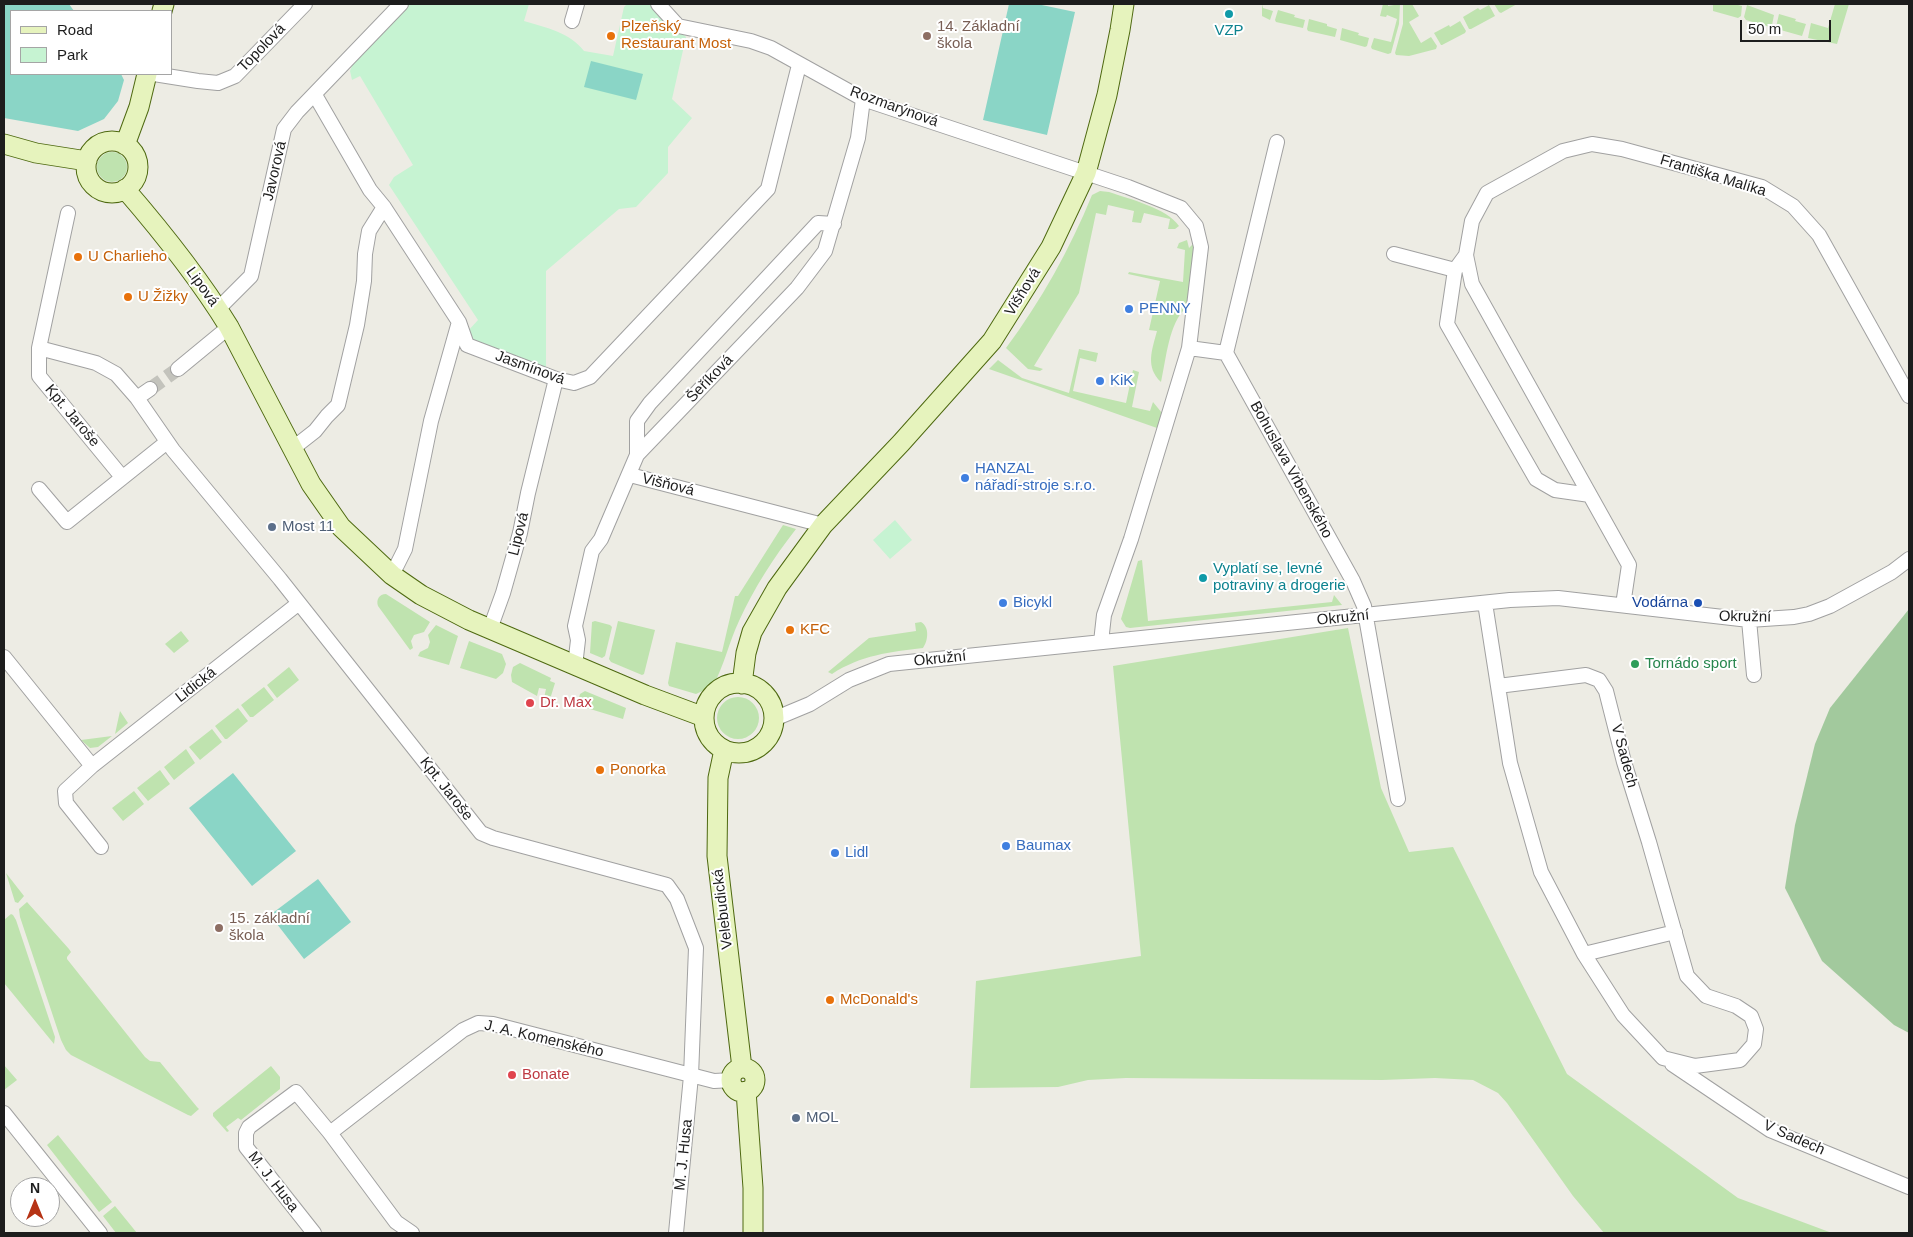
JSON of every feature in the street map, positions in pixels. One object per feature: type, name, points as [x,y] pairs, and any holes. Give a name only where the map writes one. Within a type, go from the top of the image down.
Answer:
[{"type":"street","name":"Topolová","points":[[160,75],[218,82],[235,76],[305,4]]},
{"type":"street","name":"Javorová","points":[[218,309],[251,276],[284,129],[297,112],[401,4]]},
{"type":"street","points":[[572,21],[577,4]]},
{"type":"street","name":"Rozmarýnová","points":[[658,4],[678,26],[751,41],[771,48],[799,65],[863,98],[1128,187],[1181,208],[1196,226],[1201,248],[1189,348],[1131,539],[1104,615],[1101,642]]},
{"type":"street","name":"Višňová","points":[[742,684],[746,653],[752,632],[777,588],[823,525],[901,443],[992,341],[1051,247],[1086,173],[1107,94],[1124,4]]},
{"type":"street","name":"Jasmínová","points":[[315,95],[370,190],[384,207],[458,322],[467,345],[556,379],[574,383],[590,377],[768,189],[799,65]]},
{"type":"street","points":[[126,145],[140,108],[147,75]]},
{"type":"street","name":"Šeříková","points":[[575,666],[578,640],[575,626],[592,550],[602,539],[637,455],[797,288],[826,251],[858,138],[863,98]]},
{"type":"street","points":[[115,141],[126,145],[137,158],[138,170],[134,181],[120,192],[108,193],[96,188],[89,179],[86,167],[91,151],[99,144],[115,141]]},
{"type":"street","points":[[1189,348],[1226,353],[1277,142]]},
{"type":"street","points":[[4,144],[36,153],[87,161]]},
{"type":"street","name":"Františka Malíka","points":[[1623,605],[1629,565],[1472,284],[1466,255],[1472,221],[1487,193],[1563,151],[1592,144],[1622,149],[1762,187],[1793,206],[1819,234],[1909,396]]},
{"type":"street","name":"Lipová","points":[[126,189],[195,276],[218,309],[311,484],[341,527],[392,575],[421,594],[490,629],[575,666],[704,717]]},
{"type":"street","points":[[292,449],[316,431],[338,405],[357,325],[369,232],[384,207]]},
{"type":"street","name":"Kpt. Jaroše","points":[[68,213],[39,348],[39,376],[122,477]]},
{"type":"street","points":[[637,455],[637,421],[650,403],[818,223],[834,224]]},
{"type":"street","points":[[1394,254],[1455,270]]},
{"type":"street","name":"Františka Malíka","points":[[1466,255],[1455,270],[1447,324],[1536,479],[1555,490],[1590,495]]},
{"type":"street","points":[[392,575],[405,549],[431,421],[458,322]]},
{"type":"street","points":[[178,369],[229,327]]},
{"type":"street","name":"Kpt. Jaroše","points":[[39,348],[96,363],[116,374],[137,398],[167,442],[299,603],[481,833],[493,838],[667,886],[677,899],[696,948],[691,1076]]},
{"type":"street","name":"Bohuslava Vrbenského","points":[[1226,353],[1353,580],[1364,606],[1398,799]]},
{"type":"street","name":"Lipová","points":[[490,629],[503,593],[524,515],[556,379]]},
{"type":"street","points":[[137,398],[150,390]]},
{"type":"street","points":[[39,489],[66,522],[167,442]]},
{"type":"street","name":"Višňová","points":[[630,475],[823,525]]},
{"type":"street","name":"Okružní","points":[[774,718],[810,704],[849,680],[889,664],[1485,603],[1558,598],[1749,620],[1801,616],[1823,609],[1853,595],[1892,572],[1909,559]]},
{"type":"street","name":"Lidická","points":[[101,847],[66,803],[65,791],[92,766],[299,603]]},
{"type":"street","name":"V Sadech","points":[[1485,603],[1510,763],[1542,872],[1584,954],[1623,1015],[1663,1058],[1770,1130],[1909,1187]]},
{"type":"street","points":[[1749,620],[1754,675]]},
{"type":"street","points":[[4,657],[92,766]]},
{"type":"street","name":"V Sadech","points":[[1498,686],[1586,675],[1599,680],[1606,691],[1624,762],[1687,976],[1706,996],[1736,1006],[1751,1016],[1756,1030],[1754,1044],[1740,1060],[1695,1066],[1663,1058]]},
{"type":"street","points":[[730,684],[742,684],[752,686],[761,691],[768,699],[774,718],[772,729],[767,739],[760,746],[750,752],[738,753],[724,750],[710,738],[705,728],[704,717],[706,706],[712,696],[720,689],[730,684]]},
{"type":"street","name":"Velebudická","points":[[724,750],[718,778],[717,856],[753,1188],[753,1233]]},
{"type":"street","points":[[1584,954],[1675,932]]},
{"type":"street","name":"J. A. Komenského","points":[[330,1133],[463,1030],[478,1023],[493,1024],[691,1076],[714,1081],[740,1080]]},
{"type":"street","name":"M. J. Husa","points":[[676,1233],[691,1076]]},
{"type":"street","name":"M. J. Husa","points":[[314,1233],[246,1147],[246,1133],[249,1127],[296,1092],[330,1133]]},
{"type":"street","points":[[4,1113],[100,1233]]},
{"type":"street","points":[[330,1133],[396,1222],[412,1233]]},
{"type":"green space","points":[[409,4],[529,4],[524,21],[572,39],[584,51],[613,56],[624,7],[627,4],[652,4],[686,37],[672,99],[692,118],[668,147],[668,173],[636,207],[619,209],[546,271],[546,369],[472,342],[467,332],[478,320],[389,185],[394,177],[413,165],[360,76],[352,80],[350,71],[354,61]]},
{"type":"green space","points":[[1262,4],[1263,8],[1273,11],[1270,20],[1262,16]]},
{"type":"green space","points":[[1383,4],[1388,4],[1388,6],[1400,4],[1399,24],[1391,53],[1388,54],[1371,47],[1374,38],[1391,42],[1397,19],[1387,15],[1386,17],[1380,16]]},
{"type":"green space","points":[[1403,4],[1412,4],[1419,16],[1409,22],[1421,43],[1431,37],[1437,46],[1436,49],[1409,56],[1396,55],[1403,24]]},
{"type":"green space","points":[[1494,4],[1517,4],[1501,13]]},
{"type":"green space","points":[[1713,4],[1742,6],[1741,16],[1738,18],[1713,11]]},
{"type":"green space","points":[[1835,4],[1849,4],[1837,44],[1808,38],[1811,23],[1828,28]]},
{"type":"green space","points":[[1489,5],[1495,16],[1469,29],[1463,17],[1478,8],[1480,10]]},
{"type":"green space","points":[[1747,5],[1774,15],[1772,25],[1770,27],[1746,20],[1744,17]]},
{"type":"green space","points":[[1278,10],[1305,20],[1303,28],[1276,22]]},
{"type":"green space","points":[[1779,14],[1806,24],[1802,36],[1777,29]]},
{"type":"green space","points":[[1309,19],[1337,29],[1335,37],[1308,31]]},
{"type":"green space","points":[[1460,21],[1466,31],[1465,33],[1441,45],[1434,33]]},
{"type":"green space","points":[[1342,28],[1369,38],[1367,46],[1340,40]]},
{"type":"green space","points":[[112,152],[123,156],[127,167],[123,178],[112,182],[101,178],[97,167],[101,156]]},
{"type":"green space","points":[[1100,191],[1109,192],[1157,209],[1166,214],[1179,226],[1175,229],[1168,229],[1170,219],[1144,213],[1141,223],[1132,222],[1134,211],[1108,205],[1106,215],[1096,213],[1079,293],[1034,366],[1043,369],[1040,371],[1028,369],[1006,348],[1054,274],[1092,195]]},
{"type":"green space","points":[[1187,240],[1189,248],[1193,244],[1193,263],[1186,308],[1180,314],[1172,332],[1161,382],[1151,364],[1157,331],[1149,330],[1160,281],[1128,274],[1129,272],[1183,282],[1185,250],[1177,248],[1179,243]]},
{"type":"green space","points":[[1079,349],[1098,353],[1096,362],[1080,358],[1073,391],[1126,403],[1133,370],[1139,372],[1132,407],[1150,411],[1153,402],[1162,413],[1157,428],[989,369],[998,360],[1022,378],[1069,393]]},
{"type":"green space","points":[[895,520],[912,540],[890,559],[873,540]]},
{"type":"green space","points":[[783,525],[796,529],[772,562],[751,597],[735,629],[713,686],[696,694],[669,686],[676,642],[722,652],[735,596],[738,596]]},
{"type":"green space","points":[[1142,560],[1148,621],[1332,602],[1334,595],[1342,605],[1130,628],[1126,627],[1121,619],[1138,561]]},
{"type":"green space","points":[[386,594],[430,622],[424,632],[414,635],[411,641],[413,648],[410,650],[378,606],[379,598]]},
{"type":"green space","points":[[1909,609],[1909,1033],[1894,1025],[1822,961],[1785,888],[1795,825],[1815,744],[1830,708]]},
{"type":"green space","points":[[595,621],[612,627],[605,656],[602,658],[590,653],[592,622]]},
{"type":"green space","points":[[618,621],[655,630],[644,674],[642,675],[611,662],[609,659]]},
{"type":"green space","points":[[921,622],[927,631],[926,642],[923,648],[876,655],[854,662],[832,674],[828,672],[869,638],[916,631],[915,623]]},
{"type":"green space","points":[[436,625],[458,636],[449,665],[418,656],[420,652],[428,648],[430,642],[428,635]]},
{"type":"green space","points":[[1348,628],[1381,788],[1409,852],[1453,847],[1567,1074],[1738,1198],[1832,1233],[1604,1233],[1573,1196],[1507,1103],[1498,1093],[1473,1080],[1435,1078],[1382,1080],[1126,1078],[1088,1080],[1058,1087],[970,1088],[976,981],[1141,956],[1113,666]]},
{"type":"green space","points":[[181,631],[189,641],[174,653],[165,644]]},
{"type":"green space","points":[[469,641],[502,654],[506,664],[503,673],[496,679],[460,668]]},
{"type":"green space","points":[[520,663],[551,678],[550,681],[555,683],[551,696],[544,698],[546,689],[539,688],[537,696],[512,682],[513,667]]},
{"type":"green space","points":[[289,667],[299,680],[277,698],[267,685]]},
{"type":"green space","points":[[264,687],[274,700],[253,717],[250,717],[241,705]]},
{"type":"green space","points":[[585,691],[626,708],[623,719],[577,705],[580,694]]},
{"type":"green space","points":[[742,697],[750,700],[756,706],[759,718],[756,730],[750,736],[734,739],[726,736],[720,730],[717,714],[720,706],[726,700]]},
{"type":"green space","points":[[238,708],[248,721],[225,739],[215,726]]},
{"type":"green space","points":[[120,711],[128,723],[115,734]]},
{"type":"green space","points":[[212,729],[222,742],[200,760],[189,747]]},
{"type":"green space","points":[[112,736],[98,747],[90,748],[81,740]]},
{"type":"green space","points":[[186,749],[195,763],[174,780],[164,767]]},
{"type":"green space","points":[[160,770],[170,784],[148,801],[137,788]]},
{"type":"green space","points":[[134,791],[144,804],[123,821],[112,808]]},
{"type":"green space","points":[[6,873],[24,896],[18,903],[15,902]]},
{"type":"green space","points":[[27,902],[69,949],[71,952],[67,959],[145,1057],[150,1061],[160,1062],[199,1109],[191,1116],[71,1055],[66,1050],[20,917],[19,909]]},
{"type":"green space","points":[[11,914],[16,920],[55,1037],[54,1044],[4,983],[4,920]]},
{"type":"green space","points":[[4,1065],[17,1080],[4,1090]]},
{"type":"green space","points":[[271,1066],[280,1077],[280,1089],[241,1120],[238,1118],[226,1127],[229,1131],[227,1132],[213,1116],[213,1113]]},
{"type":"green space","points":[[58,1135],[112,1202],[99,1212],[47,1145]]},
{"type":"green space","points":[[115,1206],[137,1233],[116,1233],[103,1216]]},
{"type":"shaded area","points":[[4,4],[69,4],[73,10],[10,10],[10,75],[122,75],[124,80],[118,101],[104,119],[78,131],[4,118]]},
{"type":"shaded area","points":[[1009,4],[1037,4],[1075,12],[1047,135],[983,120]]},
{"type":"shaded area","points":[[591,61],[643,74],[636,100],[584,87]]},
{"type":"shaded area","points":[[233,773],[296,851],[252,886],[189,808]]},
{"type":"shaded area","points":[[318,879],[351,922],[304,959],[270,915]]},
{"type":"tunnel","points":[[150,389],[178,369]]},
{"type":"place","name":"VZP","points":[[1229,14]]},
{"type":"place","name":"Plzeňský Restaurant Most","points":[[611,36]]},
{"type":"place","name":"14. Základní škola","points":[[927,36]]},
{"type":"place","name":"U Charlieho","points":[[78,257]]},
{"type":"place","name":"U Žižky","points":[[128,297]]},
{"type":"place","name":"PENNY","points":[[1129,309]]},
{"type":"place","name":"KiK","points":[[1100,381]]},
{"type":"place","name":"HANZAL nářadí-stroje s.r.o.","points":[[965,478]]},
{"type":"place","name":"Most 11","points":[[272,527]]},
{"type":"place","name":"Vyplatí se, levné potraviny a drogerie","points":[[1203,578]]},
{"type":"place","name":"Bicykl","points":[[1003,603]]},
{"type":"place","name":"Vodárna","points":[[1698,603]]},
{"type":"place","name":"KFC","points":[[790,630]]},
{"type":"place","name":"Tornádo sport","points":[[1635,664]]},
{"type":"place","name":"Dr. Max","points":[[530,703]]},
{"type":"place","name":"Ponorka","points":[[600,770]]},
{"type":"place","name":"Baumax","points":[[1006,846]]},
{"type":"place","name":"Lidl","points":[[835,853]]},
{"type":"place","name":"15. základní škola","points":[[219,928]]},
{"type":"place","name":"McDonald's","points":[[830,1000]]},
{"type":"place","name":"Bonate","points":[[512,1075]]},
{"type":"place","name":"MOL","points":[[796,1118]]}]
